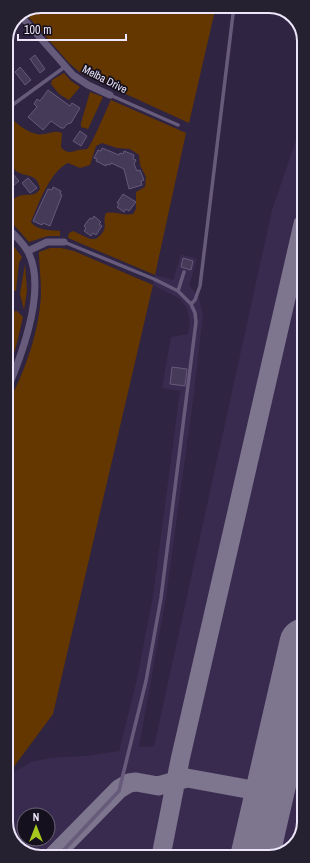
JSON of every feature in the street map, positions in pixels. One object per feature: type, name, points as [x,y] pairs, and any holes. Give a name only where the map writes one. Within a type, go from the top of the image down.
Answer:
[{"type":"street","name":"Melba Drive","points":[[24,19],[80,81],[110,95]]},
{"type":"street","points":[[13,234],[28,251],[34,272],[33,298],[26,338],[13,374]]},
{"type":"street","points":[[28,251],[47,242],[64,242]]},
{"type":"lane","points":[[191,304],[195,300],[200,286],[233,13]]},
{"type":"lane","points":[[13,105],[66,66]]},
{"type":"lane","name":"Melba Drive","points":[[110,95],[178,125]]},
{"type":"lane","points":[[64,242],[154,279],[178,291],[191,304],[196,313],[196,336],[161,598],[146,681],[119,791],[64,850]]},
{"type":"lane","points":[[178,291],[184,272]]},
{"type":"shaded area","points":[[41,13],[214,13],[189,123],[82,74],[69,63],[28,17]]},
{"type":"shaded area","points":[[64,73],[71,81],[80,87],[69,100],[59,94],[51,84],[52,80]]},
{"type":"shaded area","points":[[90,92],[103,97],[88,129],[81,127],[81,123]]},
{"type":"shaded area","points":[[111,100],[186,133],[155,275],[68,238],[69,233],[73,231],[90,239],[96,239],[103,232],[106,213],[133,214],[136,209],[136,192],[145,187],[146,177],[140,165],[139,155],[130,149],[117,148],[102,143],[96,146],[90,165],[80,168],[68,163],[56,173],[45,189],[31,222],[40,229],[60,231],[60,236],[48,236],[29,242],[13,224],[13,200],[22,195],[38,192],[40,189],[39,184],[34,178],[14,169],[13,120],[28,131],[34,133],[62,133],[61,147],[67,152],[87,149]]},
{"type":"shaded area","points":[[297,137],[297,825],[293,836],[287,843],[279,848],[269,850],[40,850],[29,847],[56,847],[56,807],[16,807],[16,834],[14,829],[13,772],[31,762],[50,758],[85,756],[119,751],[137,679],[153,596],[180,391],[162,388],[171,337],[188,334],[190,321],[187,308],[180,299],[153,285],[155,275],[173,280],[181,254],[197,259],[189,286],[198,295],[203,314],[194,393],[166,597],[139,747],[154,746],[272,210]]},
{"type":"shaded area","points":[[13,245],[22,257],[19,263],[16,291],[13,291]]},
{"type":"shaded area","points":[[50,248],[61,248],[74,251],[153,285],[53,714],[13,768],[13,394],[20,379],[35,336],[38,321],[41,292],[39,252]]},
{"type":"shaded area","points":[[25,264],[27,291],[24,310],[20,294]]},
{"type":"shaded area","points":[[17,311],[23,317],[13,355],[13,312]]},
{"type":"building","points":[[35,55],[45,69],[40,73],[30,59]]},
{"type":"building","points":[[20,67],[31,80],[25,85],[15,72]]},
{"type":"building","points":[[48,90],[70,106],[72,103],[80,108],[71,123],[67,124],[64,128],[61,128],[51,121],[43,130],[28,117],[37,107],[34,104],[37,99],[40,101]]},
{"type":"building","points":[[80,131],[87,136],[81,146],[73,141]]},
{"type":"building","points":[[102,148],[119,155],[120,153],[123,154],[124,151],[134,155],[133,159],[136,160],[134,164],[137,171],[140,170],[144,180],[141,181],[142,185],[129,189],[124,169],[111,163],[110,165],[107,164],[106,166],[96,161],[97,159],[94,158],[98,150],[101,151]]},
{"type":"building","points":[[13,174],[19,181],[13,186]]},
{"type":"building","points":[[28,178],[37,188],[30,193],[22,183]]},
{"type":"building","points":[[53,187],[61,191],[60,194],[62,195],[50,226],[43,223],[42,225],[33,221],[48,189],[52,190]]},
{"type":"building","points":[[123,194],[136,202],[129,211],[126,209],[124,212],[117,207],[119,204],[117,203]]},
{"type":"building","points":[[94,216],[101,222],[99,224],[102,226],[96,235],[93,233],[91,236],[84,231],[86,228],[84,226],[90,218],[92,219]]},
{"type":"building","points":[[183,258],[193,261],[191,270],[181,267]]},
{"type":"building","points":[[172,367],[187,369],[185,386],[170,384]]},
{"type":"taxiway","points":[[162,850],[180,760],[297,250]]},
{"type":"taxiway","points":[[59,850],[119,789],[129,783],[136,782],[158,786],[187,778],[269,793]]},
{"type":"runway","points":[[256,850],[297,673]]}]
